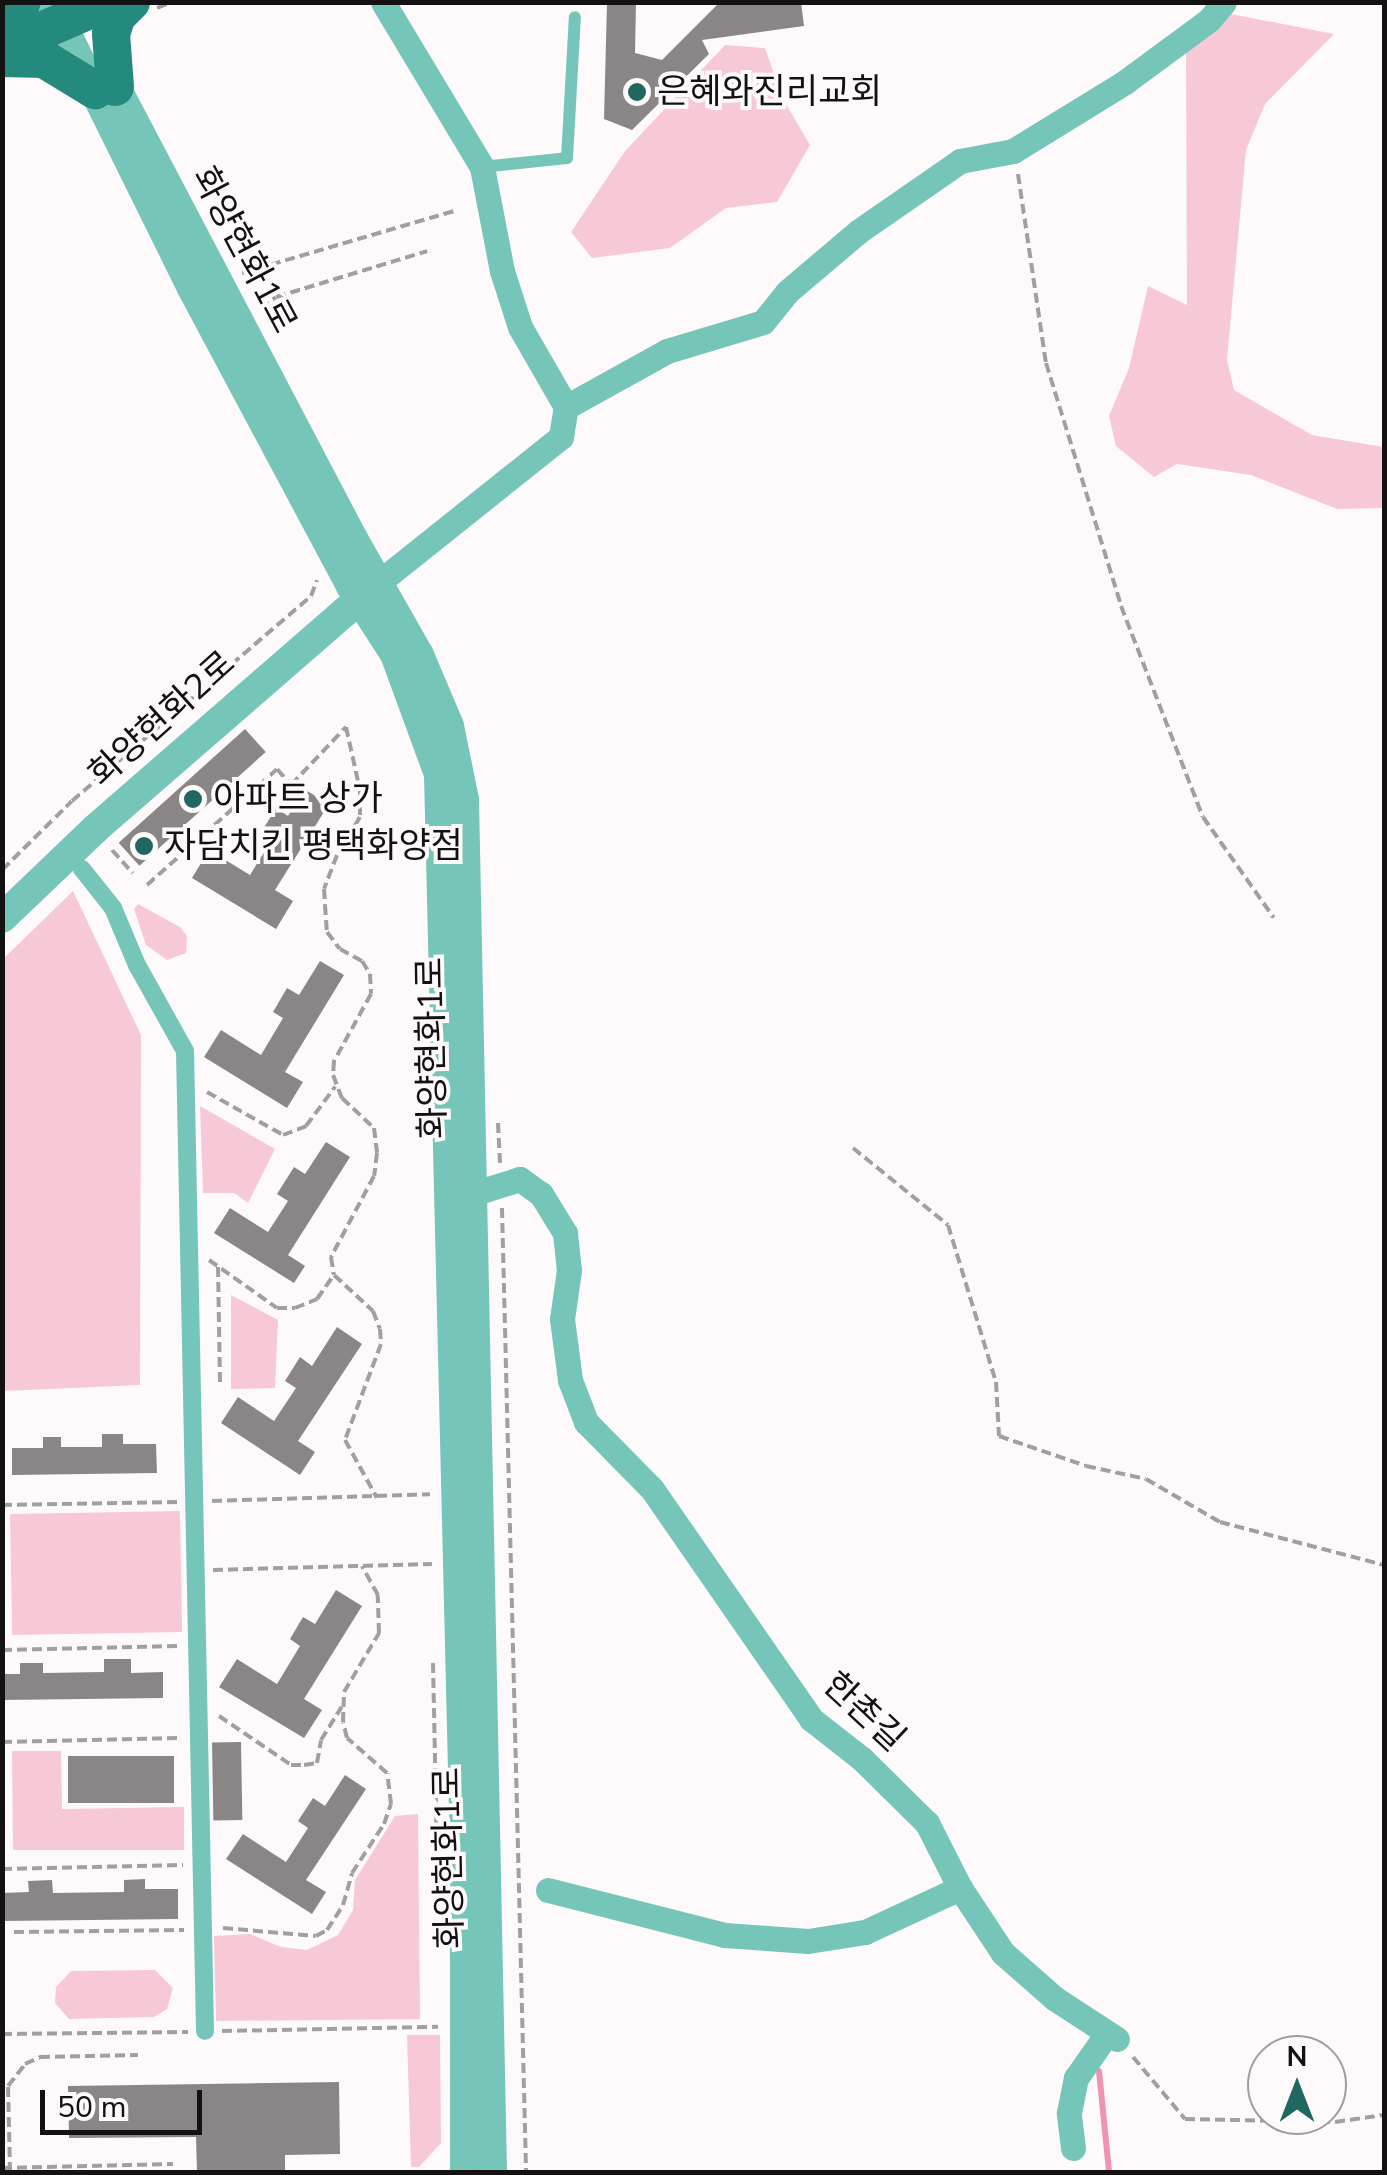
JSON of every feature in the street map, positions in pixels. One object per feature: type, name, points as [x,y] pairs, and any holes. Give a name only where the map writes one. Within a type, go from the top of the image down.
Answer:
[{"type":"main road","points":[[2,12],[22,2]]},
{"type":"main road","points":[[2,58],[44,58],[105,88],[110,34],[118,16],[142,6]]},
{"type":"main road","points":[[2,48],[70,9]]},
{"type":"street","points":[[365,584],[561,436],[566,407],[520,328],[502,271],[482,167],[383,2]]},
{"type":"street","points":[[566,407],[667,352],[753,328],[819,262],[960,161],[1014,151],[1164,54],[1224,2]]},
{"type":"street","name":"화양현화1로","points":[[70,9],[105,88],[365,584],[414,698],[438,774],[465,1851],[466,2172]]},
{"type":"street","name":"화양현화1로","points":[[365,584],[419,655],[450,726],[464,800],[492,2172]]},
{"type":"street","name":"화양현화2로","points":[[2,891],[82,814],[365,584]]},
{"type":"street","name":"화양현화2로","points":[[2,918],[365,584]]},
{"type":"street","points":[[82,869],[112,908],[137,965],[185,1051],[204,2031]]},
{"type":"street","name":"한촌길","points":[[472,1194],[520,1179],[541,1194],[566,1234],[570,1270],[562,1319],[570,1380],[586,1422],[652,1489],[811,1719],[861,1758],[927,1823],[960,1888],[1003,1953],[1111,2036]]},
{"type":"street","points":[[548,1890],[726,1936],[808,1941],[865,1932],[960,1888]]},
{"type":"street","points":[[1072,2148],[1070,2113],[1076,2078],[1111,2036]]},
{"type":"lane","points":[[482,167],[566,158],[575,17]]},
{"type":"path","points":[[142,6],[172,2]]},
{"type":"path","points":[[1014,151],[1026,203],[1046,362],[1122,606],[1203,817],[1274,918]]},
{"type":"path","points":[[240,272],[250,274],[454,211]]},
{"type":"path","points":[[259,314],[276,297],[427,251]]},
{"type":"path","points":[[2,870],[72,801],[311,596]]},
{"type":"path","points":[[147,886],[277,769],[291,784],[346,726],[360,790],[360,817],[336,856],[324,889],[324,905],[327,932],[340,948],[362,961],[370,974],[371,994],[334,1061],[336,1087],[374,1128],[377,1152],[374,1176],[331,1258],[334,1275],[373,1311],[380,1330],[382,1344],[345,1440],[377,1498]]},
{"type":"path","points":[[107,845],[133,872]]},
{"type":"path","points":[[186,1080],[282,1135],[306,1126],[336,1087]]},
{"type":"path","points":[[500,1148],[500,1168]]},
{"type":"path","points":[[853,1148],[948,1225],[996,1382],[999,1436],[1086,1466],[1146,1479],[1220,1522],[1384,1564]]},
{"type":"path","points":[[502,1208],[526,2172]]},
{"type":"path","points":[[188,1246],[277,1308],[295,1308],[317,1298],[334,1275]]},
{"type":"path","points":[[218,1267],[220,1383]]},
{"type":"path","points":[[2,1505],[430,1497],[430,1477]]},
{"type":"path","points":[[196,1570],[432,1562]]},
{"type":"path","points":[[14,1932],[271,1929],[316,1936],[337,1918],[352,1873],[384,1824],[392,1786],[387,1773],[347,1738],[342,1708],[344,1692],[379,1633],[378,1595],[362,1565]]},
{"type":"path","points":[[2,1650],[197,1646]]},
{"type":"path","points":[[198,1703],[291,1765],[304,1766],[317,1762],[321,1740],[342,1708]]},
{"type":"path","points":[[2,1742],[198,1737]]},
{"type":"path","points":[[2,1869],[201,1864]]},
{"type":"path","points":[[1111,2036],[1185,2119],[1335,2122],[1384,2115]]},
{"type":"path","points":[[10,2170],[8,2086],[25,2064],[40,2057],[138,2054]]},
{"type":"path","points":[[2,2168],[173,2164]]},
{"type":"shaded area","points":[[1231,14],[1334,34],[1265,104],[1246,150],[1227,360],[1234,390],[1312,435],[1384,447],[1384,508],[1337,509],[1251,475],[1177,464],[1154,477],[1116,446],[1109,416],[1129,368],[1148,286],[1187,305],[1186,46]]},
{"type":"shaded area","points":[[725,45],[765,48],[783,99],[810,145],[777,202],[726,208],[670,248],[592,258],[571,232],[625,151]]},
{"type":"shaded area","points":[[73,891],[141,1035],[140,1385],[3,1391],[3,959]]},
{"type":"shaded area","points":[[138,904],[180,927],[187,936],[186,953],[167,960],[146,945],[134,909]]},
{"type":"shaded area","points":[[200,1106],[275,1149],[248,1203],[234,1193],[203,1193]]},
{"type":"shaded area","points":[[231,1295],[278,1320],[275,1388],[231,1389]]},
{"type":"shaded area","points":[[180,1511],[182,1632],[12,1635],[10,1514]]},
{"type":"shaded area","points":[[12,1751],[61,1751],[62,1809],[184,1807],[184,1850],[13,1850]]},
{"type":"shaded area","points":[[418,1814],[420,2019],[216,2021],[214,1936],[250,1934],[281,1947],[307,1950],[338,1935],[353,1910],[355,1880],[395,1816]]},
{"type":"shaded area","points":[[155,1970],[173,1988],[167,2009],[154,2017],[69,2019],[55,2003],[56,1987],[71,1971]]},
{"type":"shaded area","points":[[407,2035],[440,2035],[441,2143],[419,2167],[411,2167]]},
{"type":"building","points":[[607,2],[636,2],[635,53],[662,60],[720,2],[801,2],[804,26],[702,40],[709,54],[632,130],[604,119]]},
{"type":"building","name":"아파트 상가","points":[[245,729],[266,752],[139,866],[119,843]]},
{"type":"building","points":[[304,789],[329,804],[275,890],[293,901],[276,929],[192,878],[209,850],[250,875],[273,838],[262,831],[276,808],[288,816]]},
{"type":"building","points":[[320,961],[344,975],[285,1072],[303,1082],[287,1108],[204,1057],[221,1030],[261,1055],[283,1018],[273,1012],[287,988],[299,995]]},
{"type":"building","points":[[326,1142],[350,1157],[288,1255],[305,1266],[294,1283],[214,1233],[230,1208],[268,1232],[288,1201],[277,1194],[294,1167],[305,1174]]},
{"type":"building","points":[[337,1327],[362,1344],[298,1441],[315,1452],[300,1475],[221,1423],[238,1397],[274,1421],[296,1388],[285,1381],[300,1357],[312,1366]]},
{"type":"building","points":[[102,1434],[123,1434],[123,1444],[156,1444],[157,1473],[12,1475],[12,1448],[43,1448],[43,1437],[61,1437],[61,1447],[102,1447]]},
{"type":"building","points":[[336,1590],[362,1606],[304,1699],[322,1710],[304,1738],[219,1687],[237,1659],[277,1684],[300,1646],[290,1639],[303,1617],[315,1624]]},
{"type":"building","points":[[104,1659],[131,1659],[131,1673],[163,1672],[163,1698],[2,1700],[2,1674],[20,1674],[20,1663],[43,1663],[43,1673],[104,1672]]},
{"type":"building","points":[[241,1742],[242,1820],[213,1820],[212,1743]]},
{"type":"building","points":[[68,1756],[174,1756],[174,1803],[68,1803]]},
{"type":"building","points":[[345,1775],[366,1789],[306,1880],[326,1892],[312,1914],[226,1859],[243,1834],[286,1862],[308,1828],[298,1821],[313,1798],[325,1806]]},
{"type":"building","points":[[145,1879],[145,1889],[178,1889],[178,1919],[2,1921],[2,1893],[29,1892],[28,1881],[52,1880],[53,1893],[124,1892],[124,1880]]},
{"type":"building","points":[[339,2082],[340,2154],[285,2155],[285,2172],[197,2172],[196,2137],[69,2138],[68,2086]]},
{"type":"waterway","points":[[1099,2071],[1109,2172]]},
{"type":"place","name":"은혜와진리교회","points":[[637,92]]},
{"type":"place","name":"아파트 상가","points":[[193,799]]},
{"type":"place","name":"자담치킨 평택화양점","points":[[144,846]]}]
